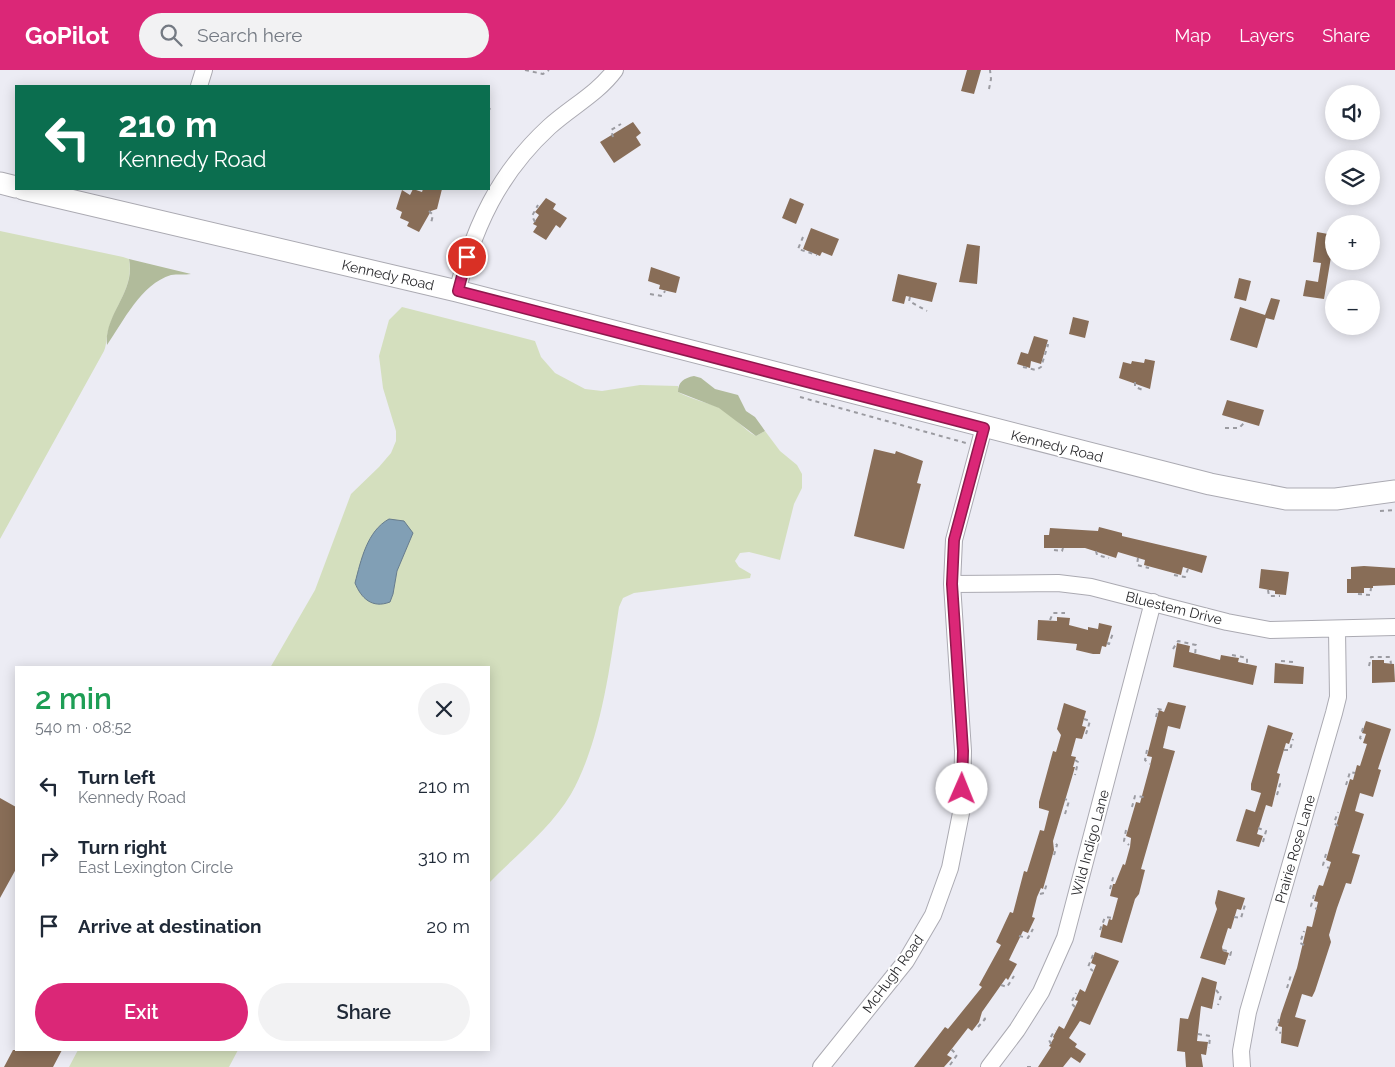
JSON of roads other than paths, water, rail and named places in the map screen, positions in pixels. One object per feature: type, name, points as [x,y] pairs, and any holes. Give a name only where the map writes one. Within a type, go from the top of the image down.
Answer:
[{"type":"main road","points":[[0,183],[15,187]]},
{"type":"main road","name":"Kennedy Road","points":[[27,190],[458,291],[984,428],[1210,484],[1286,499],[1336,499],[1395,491]]},
{"type":"street","points":[[199,85],[204,70]]},
{"type":"street","points":[[458,291],[477,229],[501,181],[531,144],[552,124],[605,82],[615,70]]},
{"type":"street","name":"McHugh Road","points":[[821,1067],[906,962],[933,915],[950,868],[962,808],[963,751],[952,584],[954,540],[984,428]]},
{"type":"street","name":"Bluestem Drive","points":[[952,584],[1058,583],[1091,587],[1256,628],[1337,630],[1395,627]]},
{"type":"street","name":"Wild Indigo Lane","points":[[989,1067],[1017,1030],[1041,992],[1065,938],[1153,602]]},
{"type":"street","name":"Prairie Rose Lane","points":[[1242,1067],[1241,1051],[1248,1012],[1338,697],[1337,630]]},
{"type":"water","points":[[389,519],[404,521],[413,533],[397,571],[390,602],[378,604],[368,601],[360,593],[355,583],[370,538],[381,524]]}]
